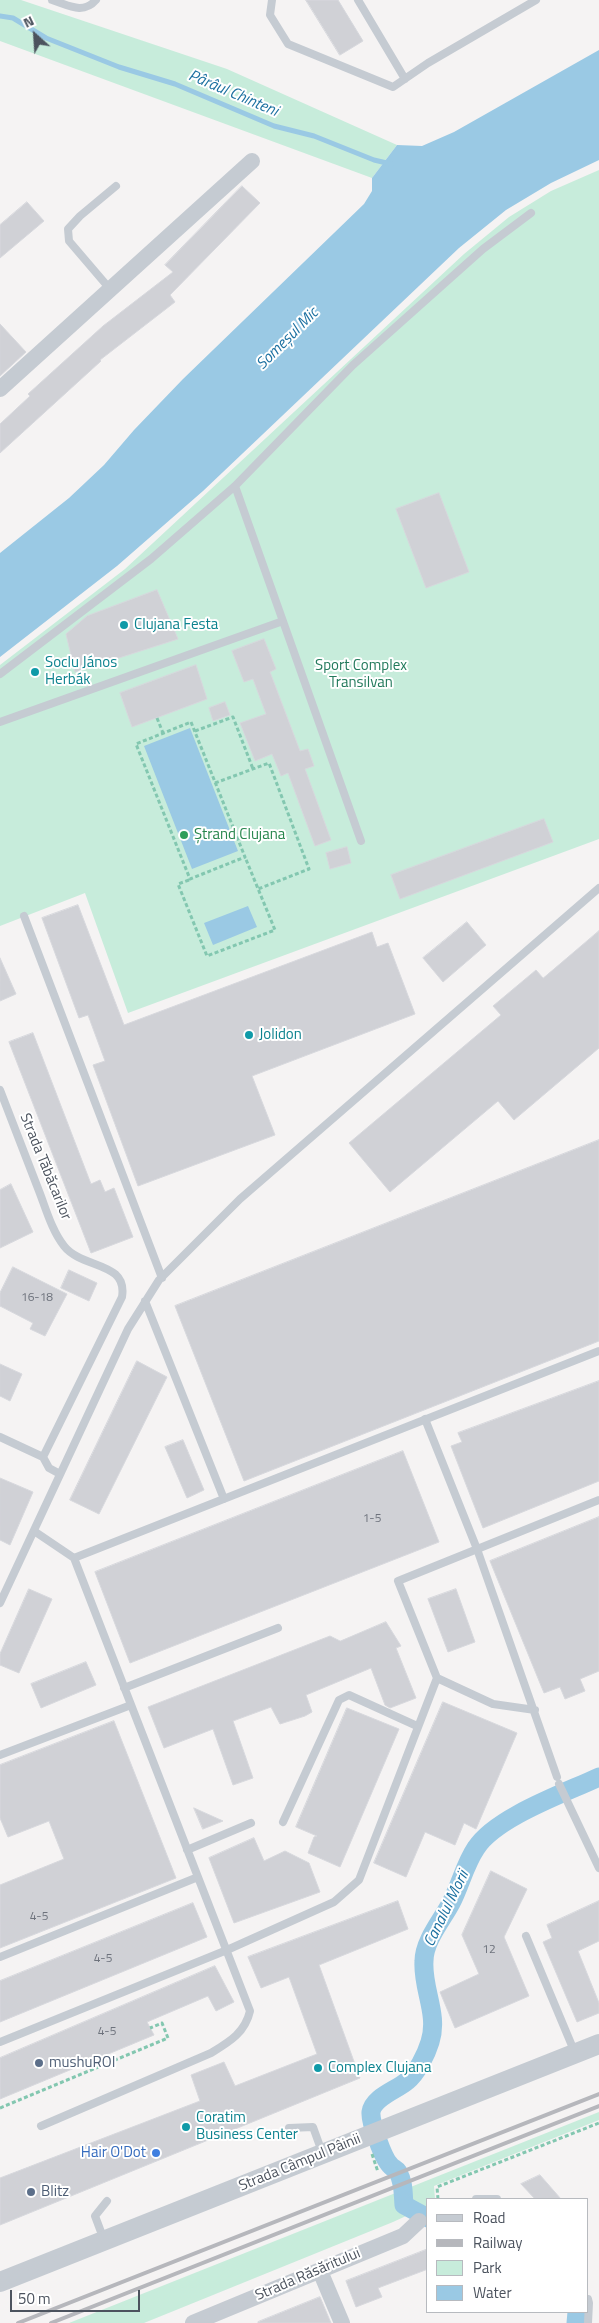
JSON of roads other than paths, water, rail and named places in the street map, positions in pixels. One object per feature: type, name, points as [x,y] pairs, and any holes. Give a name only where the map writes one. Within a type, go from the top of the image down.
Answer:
[{"type":"street","points":[[0,389],[252,161]]},
{"type":"street","name":"Strada Câmpul Pâinii","points":[[0,2282],[323,2154],[376,2139],[599,2044]]},
{"type":"street","name":"Strada Răsăritului","points":[[194,2323],[403,2236],[423,2219]]},
{"type":"street","points":[[320,2270],[342,2323]]},
{"type":"lane","points":[[52,0],[81,10],[90,7],[96,0]]},
{"type":"lane","points":[[272,0],[270,15],[288,44],[393,87],[428,63],[536,0]]},
{"type":"lane","points":[[358,0],[405,79]]},
{"type":"lane","points":[[110,289],[69,241],[68,229],[80,216],[116,186]]},
{"type":"lane","points":[[0,674],[139,569],[235,486],[353,365],[483,249],[531,213]]},
{"type":"lane","points":[[235,486],[361,841]]},
{"type":"lane","points":[[0,722],[283,620]]},
{"type":"lane","points":[[0,1603],[128,1329],[162,1278],[240,1199],[599,888]]},
{"type":"lane","points":[[24,916],[162,1278]]},
{"type":"lane","name":"Strada Tăbăcarilor","points":[[0,1090],[50,1219],[69,1251],[81,1259],[117,1273],[122,1281],[123,1289],[122,1296],[43,1457]]},
{"type":"lane","points":[[146,1301],[224,1499]]},
{"type":"lane","points":[[74,1558],[599,1351]]},
{"type":"lane","points":[[425,1419],[477,1549],[558,1780],[599,1868]]},
{"type":"lane","points":[[0,1437],[43,1457],[49,1468],[60,1474]]},
{"type":"lane","points":[[535,1710],[493,1704],[437,1678],[398,1581],[599,1500]]},
{"type":"lane","points":[[34,1531],[74,1558],[250,2011],[247,2024],[231,2041],[211,2053],[41,2126]]},
{"type":"lane","points":[[124,1688],[278,1628]]},
{"type":"lane","points":[[0,2042],[227,1950],[334,1902],[359,1880],[437,1678]]},
{"type":"lane","points":[[283,1822],[338,1700],[349,1696],[417,1726]]},
{"type":"lane","points":[[0,1755],[131,1704]]},
{"type":"lane","points":[[187,1850],[251,1823]]},
{"type":"lane","points":[[0,1957],[198,1877]]},
{"type":"lane","points":[[526,1936],[575,2053]]},
{"type":"lane","points":[[289,2128],[313,2128],[323,2154]]},
{"type":"lane","points":[[104,2241],[95,2216],[108,2201]]},
{"type":"water","name":"Someșul Mic","points":[[599,50],[599,160],[551,183],[506,210],[459,248],[203,491],[117,566],[0,657],[0,553],[69,498],[104,465],[134,430],[183,379],[364,204],[372,191],[372,178],[397,145],[422,146],[454,132]]},
{"type":"water","points":[[190,728],[238,851],[192,869],[144,746]]},
{"type":"water","points":[[248,906],[257,927],[213,945],[204,923]]},
{"type":"waterway","name":"Pârâul Chinteni","points":[[0,16],[13,18],[46,38],[119,67],[175,84],[274,126],[314,136],[374,160],[391,164]]},
{"type":"waterway","name":"Canalul Morii","points":[[426,2217],[404,2205],[400,2176],[384,2155],[375,2131],[371,2112],[376,2102],[411,2078],[424,2058],[430,2042],[433,2021],[424,1971],[427,1946],[451,1903],[472,1854],[486,1837],[515,1816],[550,1798],[599,1777]]},
{"type":"waterway","name":"Canalul Morii","points":[[576,2323],[577,2313]]},
{"type":"railway","points":[[18,2323],[599,2094]]},
{"type":"railway","points":[[51,2323],[599,2106]]},
{"type":"place","name":"Clujana Festa","points":[[124,625]]},
{"type":"place","name":"Soclu János Herbák","points":[[35,672]]},
{"type":"place","name":"Ștrand Clujana","points":[[184,835]]},
{"type":"place","name":"Jolidon","points":[[249,1035]]},
{"type":"place","name":"mushuROI","points":[[39,2063]]},
{"type":"place","name":"Complex Clujana","points":[[318,2068]]},
{"type":"place","name":"Coratim Business Center","points":[[186,2127]]},
{"type":"place","name":"Hair O'Dot","points":[[156,2153]]},
{"type":"place","name":"Blitz","points":[[31,2192]]},
{"type":"park label","name":"Sport Complex Transilvan","points":[[361,674]]}]
